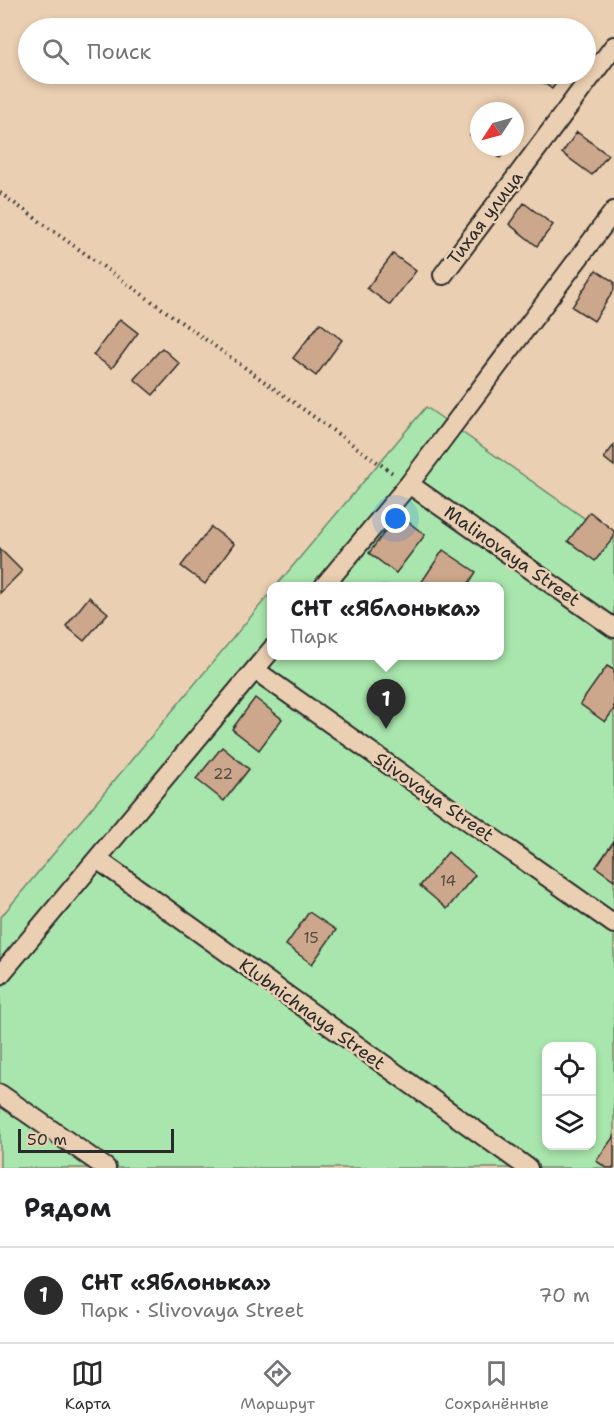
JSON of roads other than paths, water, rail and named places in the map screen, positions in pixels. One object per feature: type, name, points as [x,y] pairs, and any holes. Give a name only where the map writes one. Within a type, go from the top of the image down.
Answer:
[{"type":"street","name":"Тихая улица","points":[[596,70],[614,46]]},
{"type":"street","name":"Тихая улица","points":[[442,275],[585,84]]},
{"type":"street","points":[[327,582],[409,484],[614,211]]},
{"type":"street","name":"Malinovaya Street","points":[[409,484],[614,628]]},
{"type":"street","points":[[0,975],[267,655]]},
{"type":"street","name":"Slivovaya Street","points":[[255,670],[614,924]]},
{"type":"street","name":"Klubnichnaya Street","points":[[97,860],[528,1168]]},
{"type":"street","points":[[0,1094],[106,1168]]},
{"type":"place","name":"СНТ «Яблонька»","points":[[386,729]]}]
